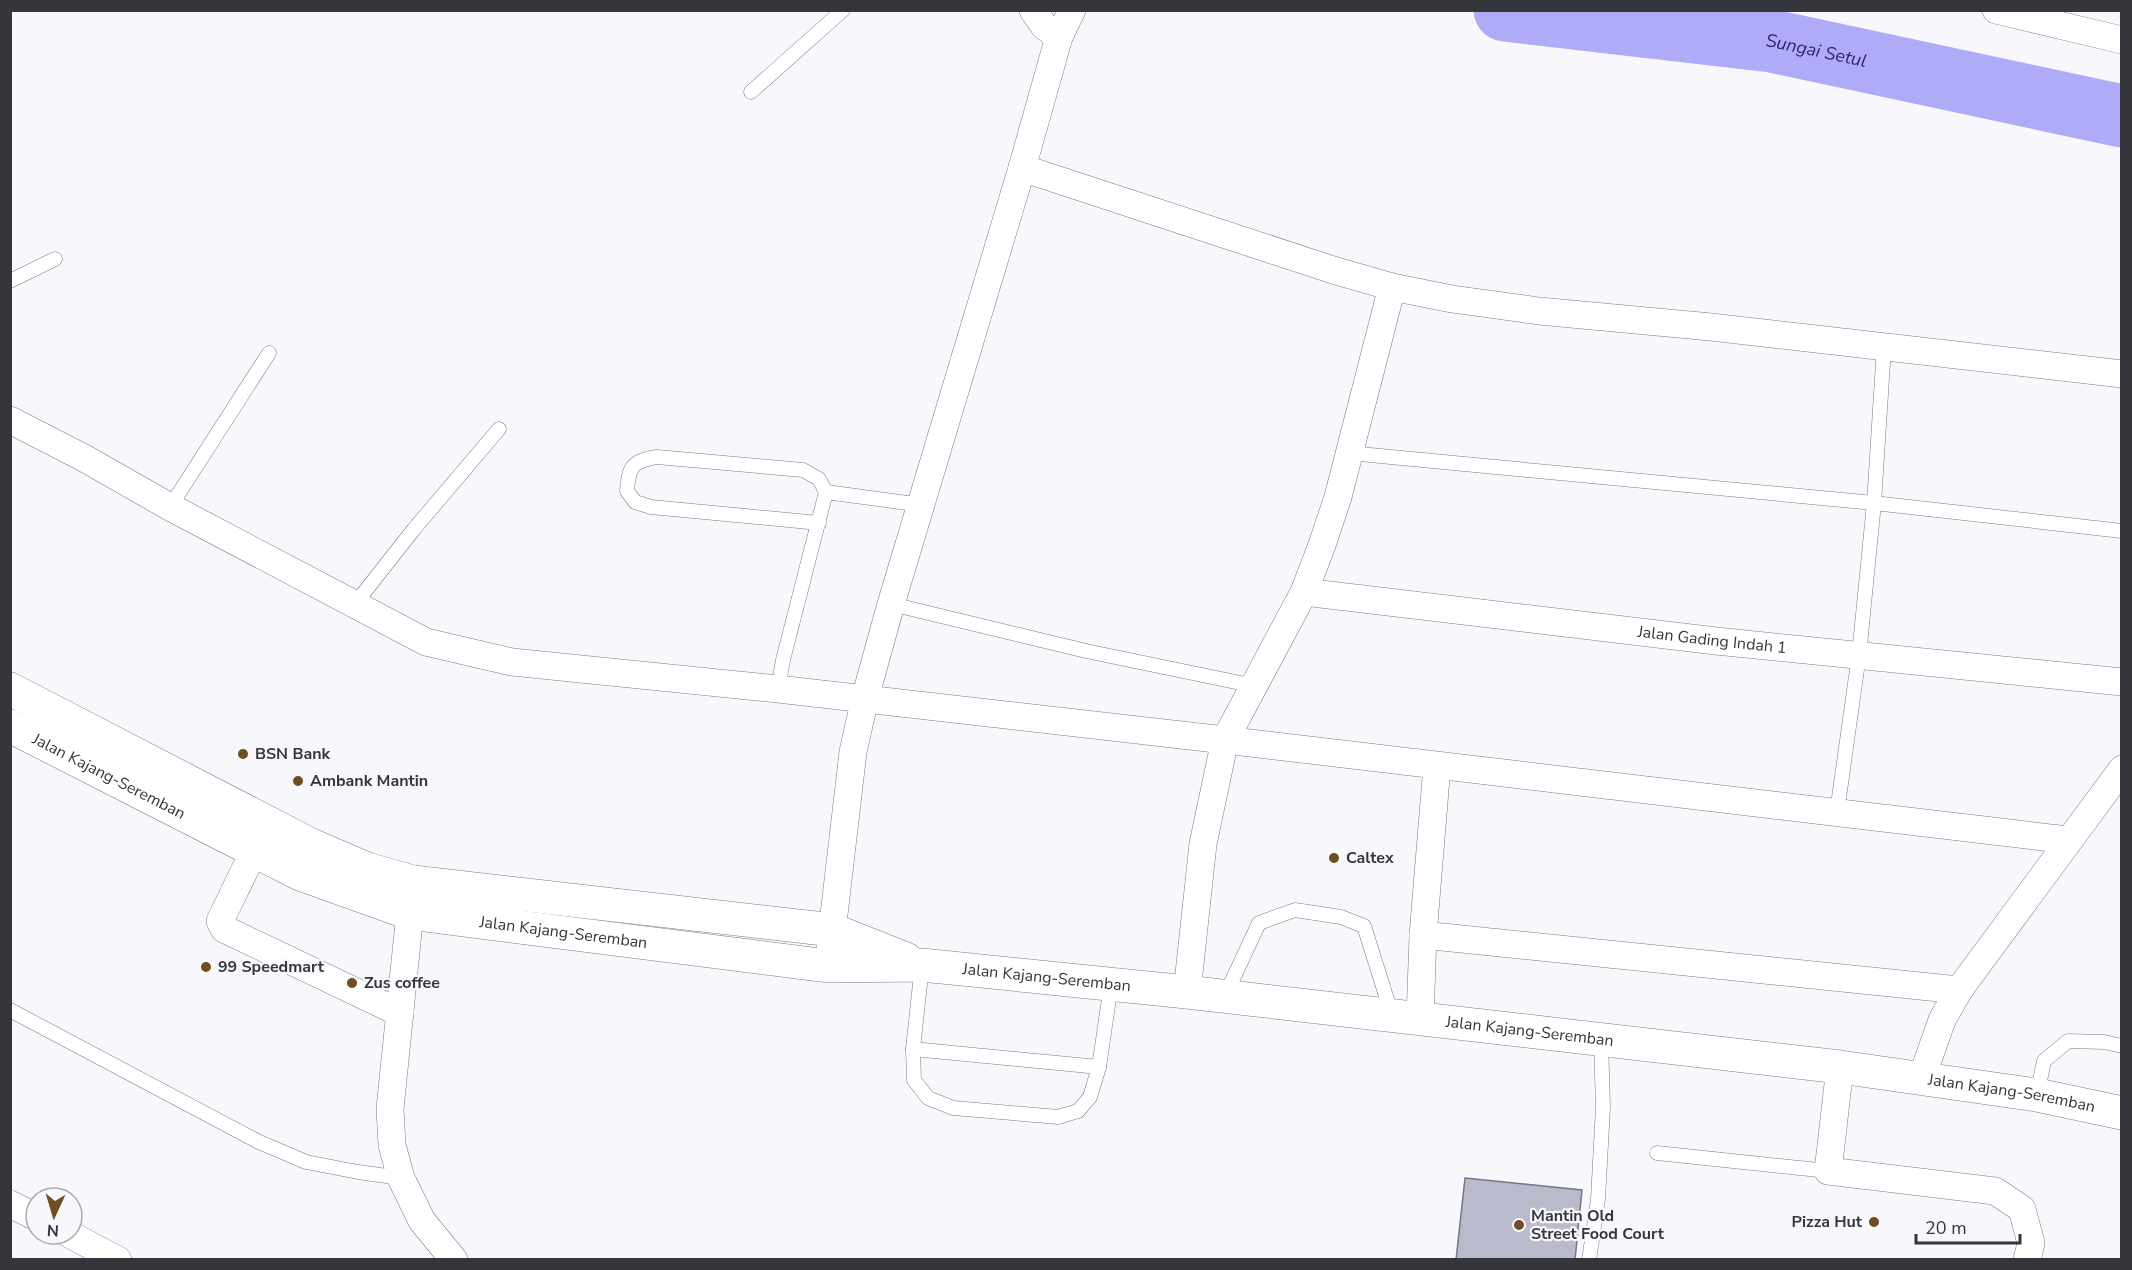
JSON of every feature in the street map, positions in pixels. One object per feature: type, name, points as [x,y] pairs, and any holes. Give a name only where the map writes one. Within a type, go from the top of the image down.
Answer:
[{"type":"main road","points":[[10,690],[311,845],[367,869],[411,898],[832,930],[922,965]]},
{"type":"main road","name":"Jalan Kajang-Seremban","points":[[10,726],[300,874],[411,898],[828,966],[922,965],[1187,992],[1601,1039],[1922,1077],[2037,1095],[2121,1113]]},
{"type":"street","points":[[1033,10],[1044,26],[1059,37]]},
{"type":"street","points":[[828,966],[853,752],[865,698],[1059,37],[1072,10]]},
{"type":"street","points":[[1996,10],[2121,40]]},
{"type":"street","points":[[1022,168],[1333,270],[1392,287],[1452,300],[2121,374]]},
{"type":"street","points":[[1187,992],[1203,844],[1225,740],[1304,592],[1338,497],[1392,287]]},
{"type":"street","points":[[10,420],[426,642],[512,662],[865,698],[2068,840]]},
{"type":"street","name":"Jalan Gading Indah 1","points":[[1304,592],[1692,638],[2121,682]]},
{"type":"street","points":[[1406,1017],[1423,935],[1437,766]]},
{"type":"street","points":[[1922,1077],[1942,1020],[1959,990],[2121,769]]},
{"type":"street","points":[[254,851],[220,921],[224,929],[400,1013]]},
{"type":"street","points":[[411,898],[390,1109],[392,1145],[401,1178],[422,1221],[454,1260]]},
{"type":"street","points":[[1423,935],[1959,990]]},
{"type":"street","points":[[1840,1067],[1828,1171],[1995,1191],[2022,1209],[2031,1243],[2027,1260]]},
{"type":"street","points":[[84,1242],[118,1260]]},
{"type":"lane","points":[[751,92],[843,10]]},
{"type":"lane","points":[[10,281],[56,259]]},
{"type":"lane","points":[[1837,812],[1858,655],[1874,503],[1884,348]]},
{"type":"lane","points":[[170,507],[269,353]]},
{"type":"lane","points":[[355,604],[414,529],[499,429]]},
{"type":"lane","points":[[1349,453],[1874,503],[2121,531]]},
{"type":"lane","points":[[778,689],[783,660],[819,523],[826,492],[819,480],[803,470],[657,457],[639,460],[629,471],[627,491],[635,502],[651,507],[819,523]]},
{"type":"lane","points":[[826,492],[922,505]]},
{"type":"lane","points":[[891,604],[1086,651],[1255,686]]},
{"type":"lane","points":[[1225,997],[1259,923],[1295,910],[1341,917],[1364,927],[1406,1017]]},
{"type":"lane","points":[[922,965],[913,1048],[914,1080],[928,1098],[952,1108],[1058,1117],[1078,1111],[1090,1097],[1099,1067],[1111,985]]},
{"type":"lane","points":[[10,1010],[259,1142],[306,1162],[401,1178]]},
{"type":"lane","points":[[1589,1260],[1598,1199],[1603,1107],[1601,1039]]},
{"type":"lane","points":[[2037,1095],[2044,1061],[2068,1041],[2104,1042],[2121,1046]]},
{"type":"lane","points":[[913,1048],[1099,1067]]},
{"type":"lane","points":[[1657,1154],[1828,1171]]},
{"type":"building","name":"Mantin Old Street Food Court","points":[[1465,1178],[1582,1190],[1575,1260],[1456,1260]]},
{"type":"waterway","name":"Sungai Setul","points":[[1505,10],[1772,41],[2122,116]]},
{"type":"place","name":"BSN Bank","points":[[243,754]]},
{"type":"place","name":"Ambank Mantin","points":[[298,781]]},
{"type":"place","name":"Caltex","points":[[1334,858]]},
{"type":"place","name":"99 Speedmart","points":[[206,967]]},
{"type":"place","name":"Zus coffee","points":[[352,983]]},
{"type":"place","name":"Pizza Hut","points":[[1874,1222]]},
{"type":"place","name":"Mantin Old Street Food Court","points":[[1519,1225]]}]
